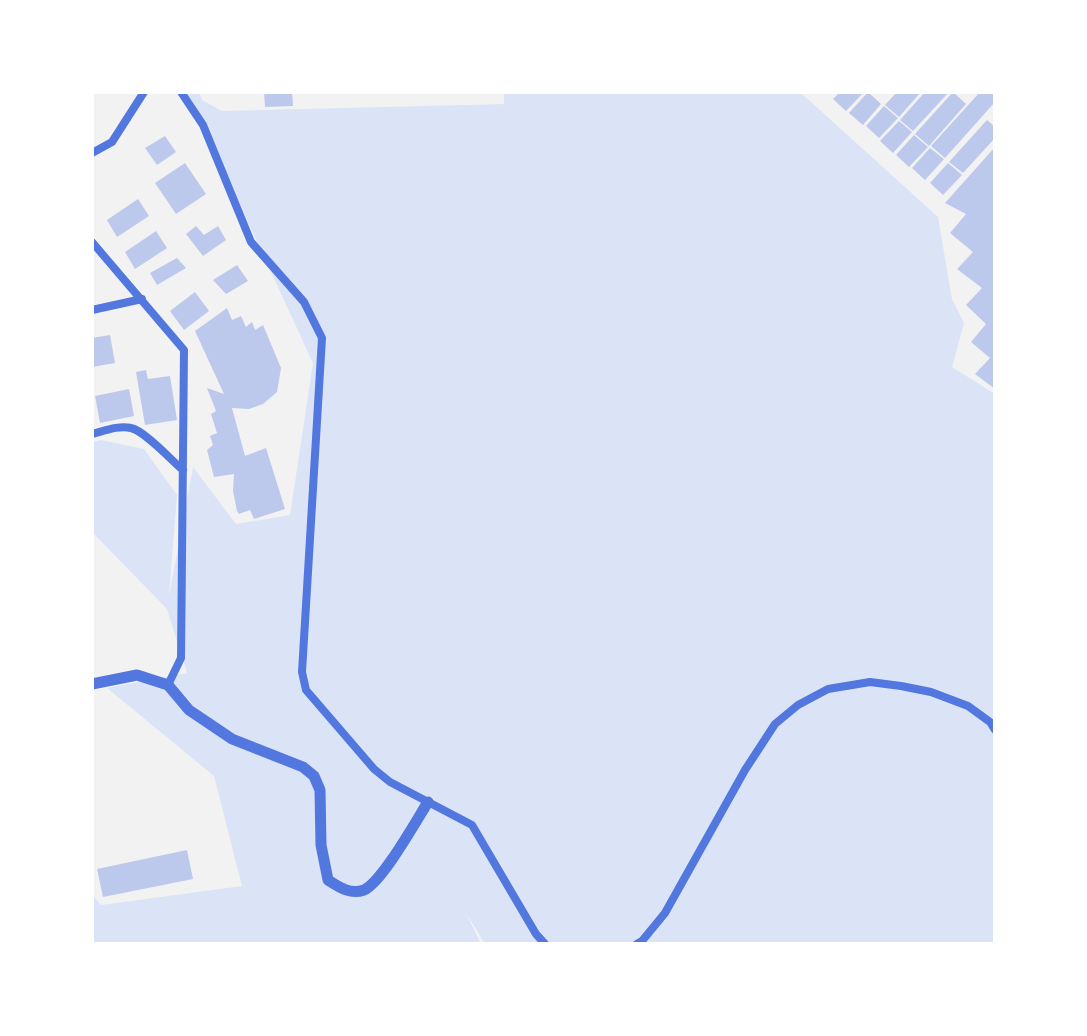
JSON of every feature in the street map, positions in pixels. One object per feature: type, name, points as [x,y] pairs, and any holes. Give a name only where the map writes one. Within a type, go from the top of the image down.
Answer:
[{"type":"street","points":[[92,153],[112,142],[144,92]]},
{"type":"street","points":[[181,92],[203,125],[251,242],[304,302],[322,338],[302,672],[306,690],[374,769],[390,782],[472,825],[536,934],[545,944]]},
{"type":"street","points":[[92,242],[184,350],[181,658],[168,685]]},
{"type":"street","points":[[92,310],[142,299]]},
{"type":"street","points":[[92,434],[131,428],[141,432],[183,470]]},
{"type":"street","points":[[92,684],[137,675],[168,685],[189,710],[232,739],[303,767],[314,776],[320,790],[321,845],[328,880],[345,891],[363,890],[379,877],[428,802]]},
{"type":"street","points":[[637,944],[665,913],[745,770],[775,724],[798,705],[828,689],[870,682],[931,692],[968,706],[990,722],[995,730]]},
{"type":"shaded area","points":[[181,92],[199,92],[202,100],[222,111],[504,104],[504,92],[800,92],[938,217],[952,299],[964,323],[952,367],[995,394],[995,944],[485,944],[466,913],[481,944],[92,944],[92,894],[101,905],[242,886],[214,776],[107,688],[187,673],[167,609],[92,532],[92,442],[101,440],[144,449],[177,495],[169,596],[193,467],[236,524],[290,515],[313,363],[203,125]]},
{"type":"building","points":[[264,92],[292,92],[293,106],[265,107]]},
{"type":"building","points":[[840,92],[864,92],[846,111],[833,99]]},
{"type":"building","points":[[868,92],[881,104],[863,125],[849,113]]},
{"type":"building","points":[[897,92],[921,92],[899,117],[885,105]]},
{"type":"building","points":[[925,92],[949,92],[913,131],[900,120]]},
{"type":"building","points":[[953,92],[966,104],[929,146],[915,134]]},
{"type":"building","points":[[980,92],[995,92],[995,102],[945,158],[931,146]]},
{"type":"building","points":[[884,106],[898,118],[879,138],[866,126]]},
{"type":"building","points":[[987,120],[995,127],[995,138],[963,173],[949,162]]},
{"type":"building","points":[[899,121],[912,132],[893,153],[880,141]]},
{"type":"building","points":[[914,135],[928,147],[909,167],[896,155]]},
{"type":"building","points":[[165,136],[176,152],[157,165],[145,148]]},
{"type":"building","points":[[995,147],[995,389],[975,374],[990,358],[971,342],[986,324],[966,305],[982,288],[957,269],[973,252],[950,233],[966,214],[945,203]]},
{"type":"building","points":[[930,148],[944,159],[925,180],[912,168]]},
{"type":"building","points":[[185,163],[206,194],[176,214],[155,183]]},
{"type":"building","points":[[948,163],[962,175],[943,195],[930,183]]},
{"type":"building","points":[[138,199],[149,216],[117,237],[107,220]]},
{"type":"building","points":[[196,226],[204,235],[218,226],[226,240],[203,256],[186,234]]},
{"type":"building","points":[[156,231],[167,248],[135,269],[125,252]]},
{"type":"building","points":[[177,258],[186,268],[157,285],[150,273]]},
{"type":"building","points":[[237,265],[248,281],[226,294],[213,280]]},
{"type":"building","points":[[195,292],[209,311],[184,330],[170,311]]},
{"type":"building","points":[[227,308],[232,320],[241,316],[246,327],[252,322],[255,330],[263,325],[281,368],[277,392],[263,404],[249,409],[232,408],[245,456],[266,448],[285,509],[254,519],[250,510],[239,514],[233,491],[234,474],[214,477],[207,450],[213,445],[210,436],[217,433],[211,414],[216,411],[207,388],[224,394],[195,331]]},
{"type":"building","points":[[110,335],[115,363],[92,367],[92,338]]},
{"type":"building","points":[[146,370],[148,379],[170,376],[177,420],[145,425],[136,372]]},
{"type":"building","points":[[129,389],[134,416],[100,423],[95,396]]},
{"type":"building","points":[[187,850],[193,879],[103,897],[97,869]]}]
